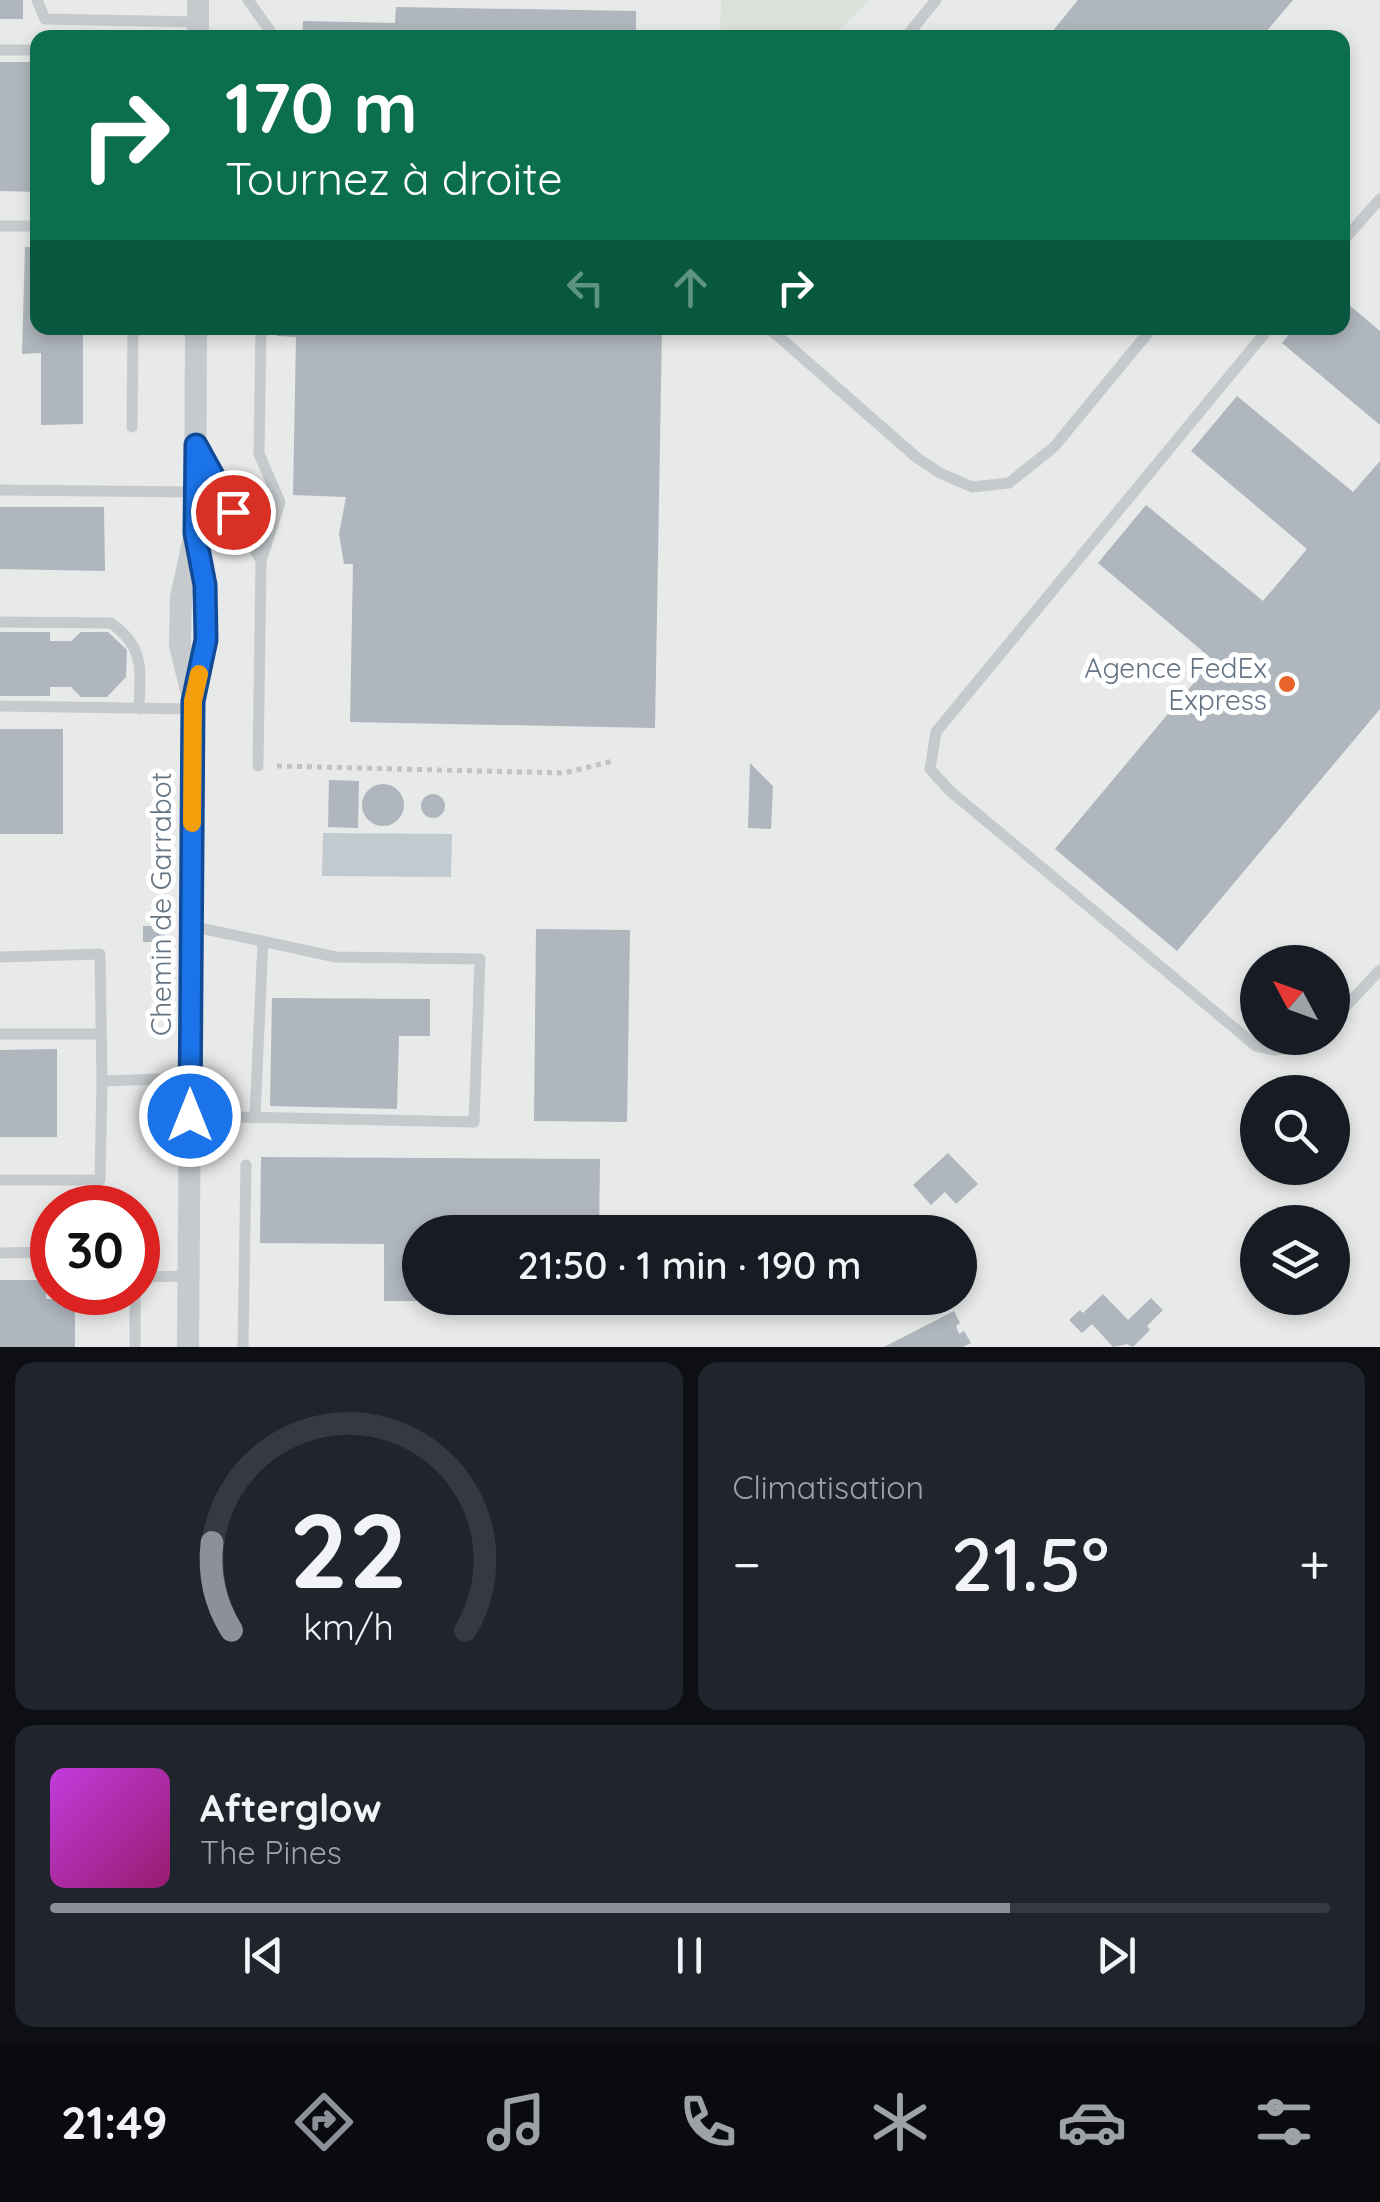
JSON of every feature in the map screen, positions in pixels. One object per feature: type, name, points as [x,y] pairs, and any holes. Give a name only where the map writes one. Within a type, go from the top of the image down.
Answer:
[{"type":"street","name":"Chemin de Garrabot","points":[[188,1347],[193,705],[180,645],[181,597],[195,533],[196,335]]},
{"type":"lane","points":[[37,0],[45,19],[198,20]]},
{"type":"lane","points":[[248,0],[270,30]]},
{"type":"lane","points":[[912,30],[936,0]]},
{"type":"lane","points":[[0,50],[30,50]]},
{"type":"lane","points":[[1350,233],[1380,199]]},
{"type":"lane","points":[[0,226],[30,226]]},
{"type":"lane","points":[[132,427],[133,335]]},
{"type":"lane","points":[[258,766],[261,561],[280,502],[259,454],[261,335]]},
{"type":"lane","points":[[776,335],[916,457],[940,473],[972,486],[1009,483],[1054,447],[1146,335]]},
{"type":"lane","points":[[1240,1033],[950,791],[930,769],[936,732],[1263,335]]},
{"type":"lane","points":[[196,445],[261,561]]},
{"type":"lane","points":[[0,490],[195,492]]},
{"type":"lane","points":[[0,622],[111,623],[134,645],[140,661],[139,710]]},
{"type":"lane","points":[[0,706],[139,710],[193,705]]},
{"type":"lane","points":[[190,1116],[474,1122],[480,959],[336,956],[191,926]]},
{"type":"lane","points":[[255,1116],[263,941]]},
{"type":"lane","points":[[0,957],[100,954],[102,1082],[100,1180],[0,1180]]},
{"type":"lane","points":[[1350,1002],[1380,970]]},
{"type":"lane","points":[[0,1034],[101,1034]]},
{"type":"lane","points":[[102,1082],[190,1078]]},
{"type":"lane","points":[[243,1347],[246,1165]]},
{"type":"lane","points":[[0,1253],[30,1252]]},
{"type":"lane","points":[[160,1277],[188,1276]]},
{"type":"lane","points":[[135,1315],[135,1347]]},
{"type":"path","points":[[258,766],[564,773],[613,761]]},
{"type":"shaded area","points":[[0,0],[1380,0],[1380,1347],[0,1347]]},
{"type":"shaded area","points":[[721,0],[869,0],[841,30],[720,30]]},
{"type":"shaded area","points":[[323,833],[452,834],[451,877],[322,876]]},
{"type":"building","points":[[0,0],[23,0],[23,19],[0,19]]},
{"type":"building","points":[[1078,0],[1293,0],[1268,30],[1054,30]]},
{"type":"building","points":[[396,7],[636,11],[636,30],[302,30],[303,21],[395,23]]},
{"type":"building","points":[[0,62],[30,62],[30,192],[0,191]]},
{"type":"building","points":[[25,247],[30,247],[30,335],[83,335],[83,424],[41,425],[41,353],[22,354]]},
{"type":"building","points":[[1350,306],[1380,331],[1380,425],[1282,343],[1288,335],[1350,335]]},
{"type":"building","points":[[662,335],[655,728],[350,722],[353,564],[344,564],[339,534],[346,497],[293,495],[296,337],[277,336]]},
{"type":"building","name":"Agence FedEx Express","points":[[1237,396],[1353,492],[1380,461],[1380,709],[1177,951],[1055,849],[1213,660],[1098,563],[1146,505],[1263,601],[1307,549],[1191,451]]},
{"type":"building","points":[[0,507],[104,507],[105,571],[0,569]]},
{"type":"building","points":[[0,632],[50,632],[50,641],[71,641],[81,632],[108,632],[127,650],[126,677],[107,697],[81,697],[71,687],[50,687],[50,696],[0,696]]},
{"type":"building","points":[[0,729],[63,729],[63,834],[0,834]]},
{"type":"building","points":[[750,763],[773,786],[771,829],[748,828]]},
{"type":"building","points":[[329,780],[359,781],[358,828],[328,827]]},
{"type":"building","points":[[383,784],[398,790],[404,805],[398,820],[383,826],[368,820],[362,805],[368,790]]},
{"type":"building","points":[[433,794],[442,797],[442,815],[433,818],[424,815],[421,806],[424,797]]},
{"type":"building","points":[[143,926],[165,926],[165,942],[143,942]]},
{"type":"building","points":[[536,929],[630,930],[627,1122],[534,1121]]},
{"type":"building","points":[[272,998],[430,999],[430,1036],[399,1036],[397,1109],[270,1106]]},
{"type":"building","points":[[57,1049],[57,1137],[0,1137],[0,1050]]},
{"type":"building","points":[[948,1153],[978,1184],[956,1204],[945,1192],[931,1205],[913,1185]]},
{"type":"building","points":[[261,1157],[600,1159],[599,1215],[402,1215],[402,1301],[384,1301],[384,1244],[260,1243]]},
{"type":"building","points":[[0,1280],[30,1280],[30,1315],[75,1315],[75,1347],[0,1347]]},
{"type":"building","points":[[1103,1294],[1128,1320],[1151,1298],[1163,1310],[1133,1347],[1113,1347],[1092,1324],[1082,1333],[1069,1320]]},
{"type":"building","points":[[946,1315],[956,1315],[959,1334],[964,1331],[971,1343],[963,1347],[884,1347]]},
{"type":"slow traffic","points":[[192,823],[193,701],[199,674]]},
{"type":"place","name":"Agence FedEx Express","points":[[1287,684]]},
{"type":"route","points":[[190,1116],[193,701],[206,640],[205,585],[195,533],[196,445],[233,512]]}]
